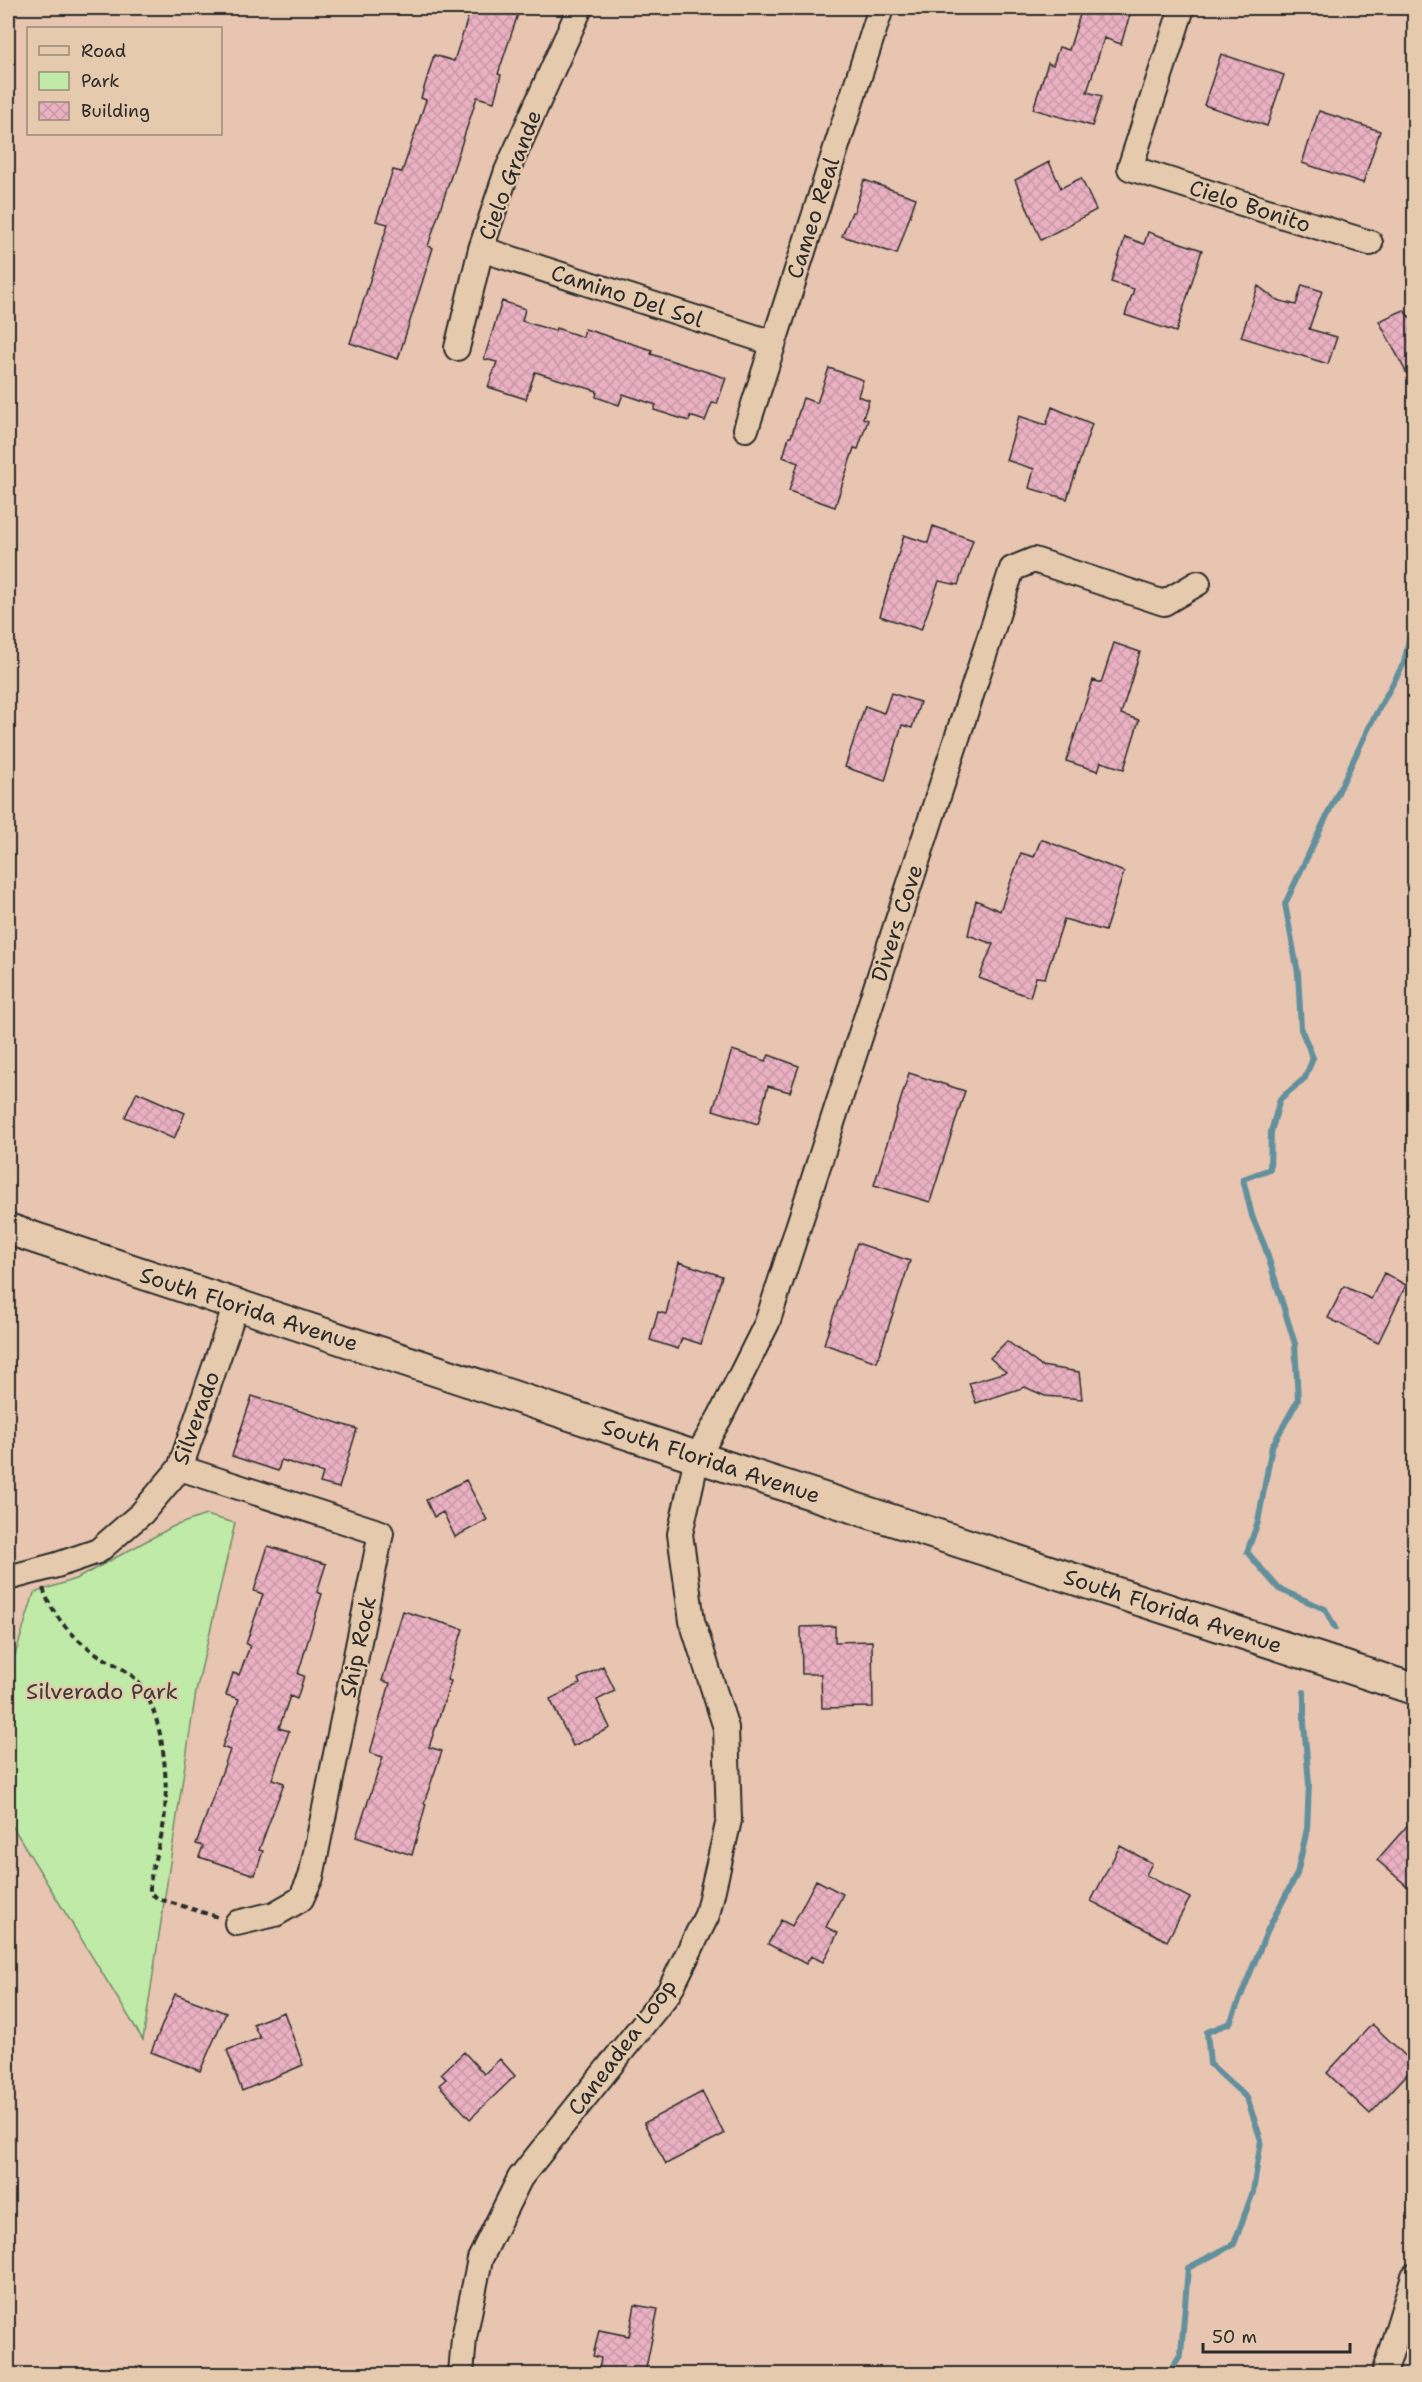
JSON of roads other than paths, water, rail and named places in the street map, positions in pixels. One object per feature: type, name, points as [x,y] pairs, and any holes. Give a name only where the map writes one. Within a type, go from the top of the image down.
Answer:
[{"type":"main road","name":"South Florida Avenue","points":[[8,1229],[1414,1689]]},
{"type":"street","name":"Cielo Grande","points":[[457,348],[481,249],[507,171],[580,8]]},
{"type":"street","name":"Cameo Real","points":[[746,429],[881,8]]},
{"type":"street","name":"Cielo Bonito","points":[[1182,8],[1130,168],[1370,243]]},
{"type":"street","name":"Camino Del Sol","points":[[481,249],[773,343]]},
{"type":"street","name":"Divers Cove","points":[[697,1456],[720,1417],[766,1323],[1012,569],[1034,560],[1164,603],[1198,583]]},
{"type":"street","name":"Silverado","points":[[8,1578],[98,1551],[142,1513],[180,1468],[236,1305]]},
{"type":"street","name":"Caneadea Loop","points":[[461,2374],[464,2338],[480,2259],[520,2178],[669,1992],[707,1915],[729,1820],[726,1728],[692,1621],[680,1534],[697,1456]]},
{"type":"street","name":"Ship Rock","points":[[180,1468],[381,1533],[311,1877],[300,1899],[275,1914],[237,1923]]},
{"type":"street","points":[[1384,2374],[1414,2276]]},
{"type":"waterway","points":[[1335,1628],[1325,1609],[1279,1589],[1247,1552],[1258,1522],[1272,1446],[1298,1400],[1295,1344],[1265,1247],[1252,1216],[1243,1179],[1270,1169],[1271,1132],[1280,1099],[1305,1078],[1313,1058],[1301,1029],[1298,973],[1285,904],[1370,725],[1404,663],[1414,615]]},
{"type":"waterway","points":[[1168,2374],[1181,2354],[1188,2268],[1234,2244],[1253,2192],[1261,2140],[1247,2098],[1210,2064],[1207,2032],[1230,2023],[1268,1929],[1297,1874],[1307,1829],[1309,1784],[1304,1692]]},
{"type":"park label","name":"Silverado Park","points":[[102,1691]]}]
